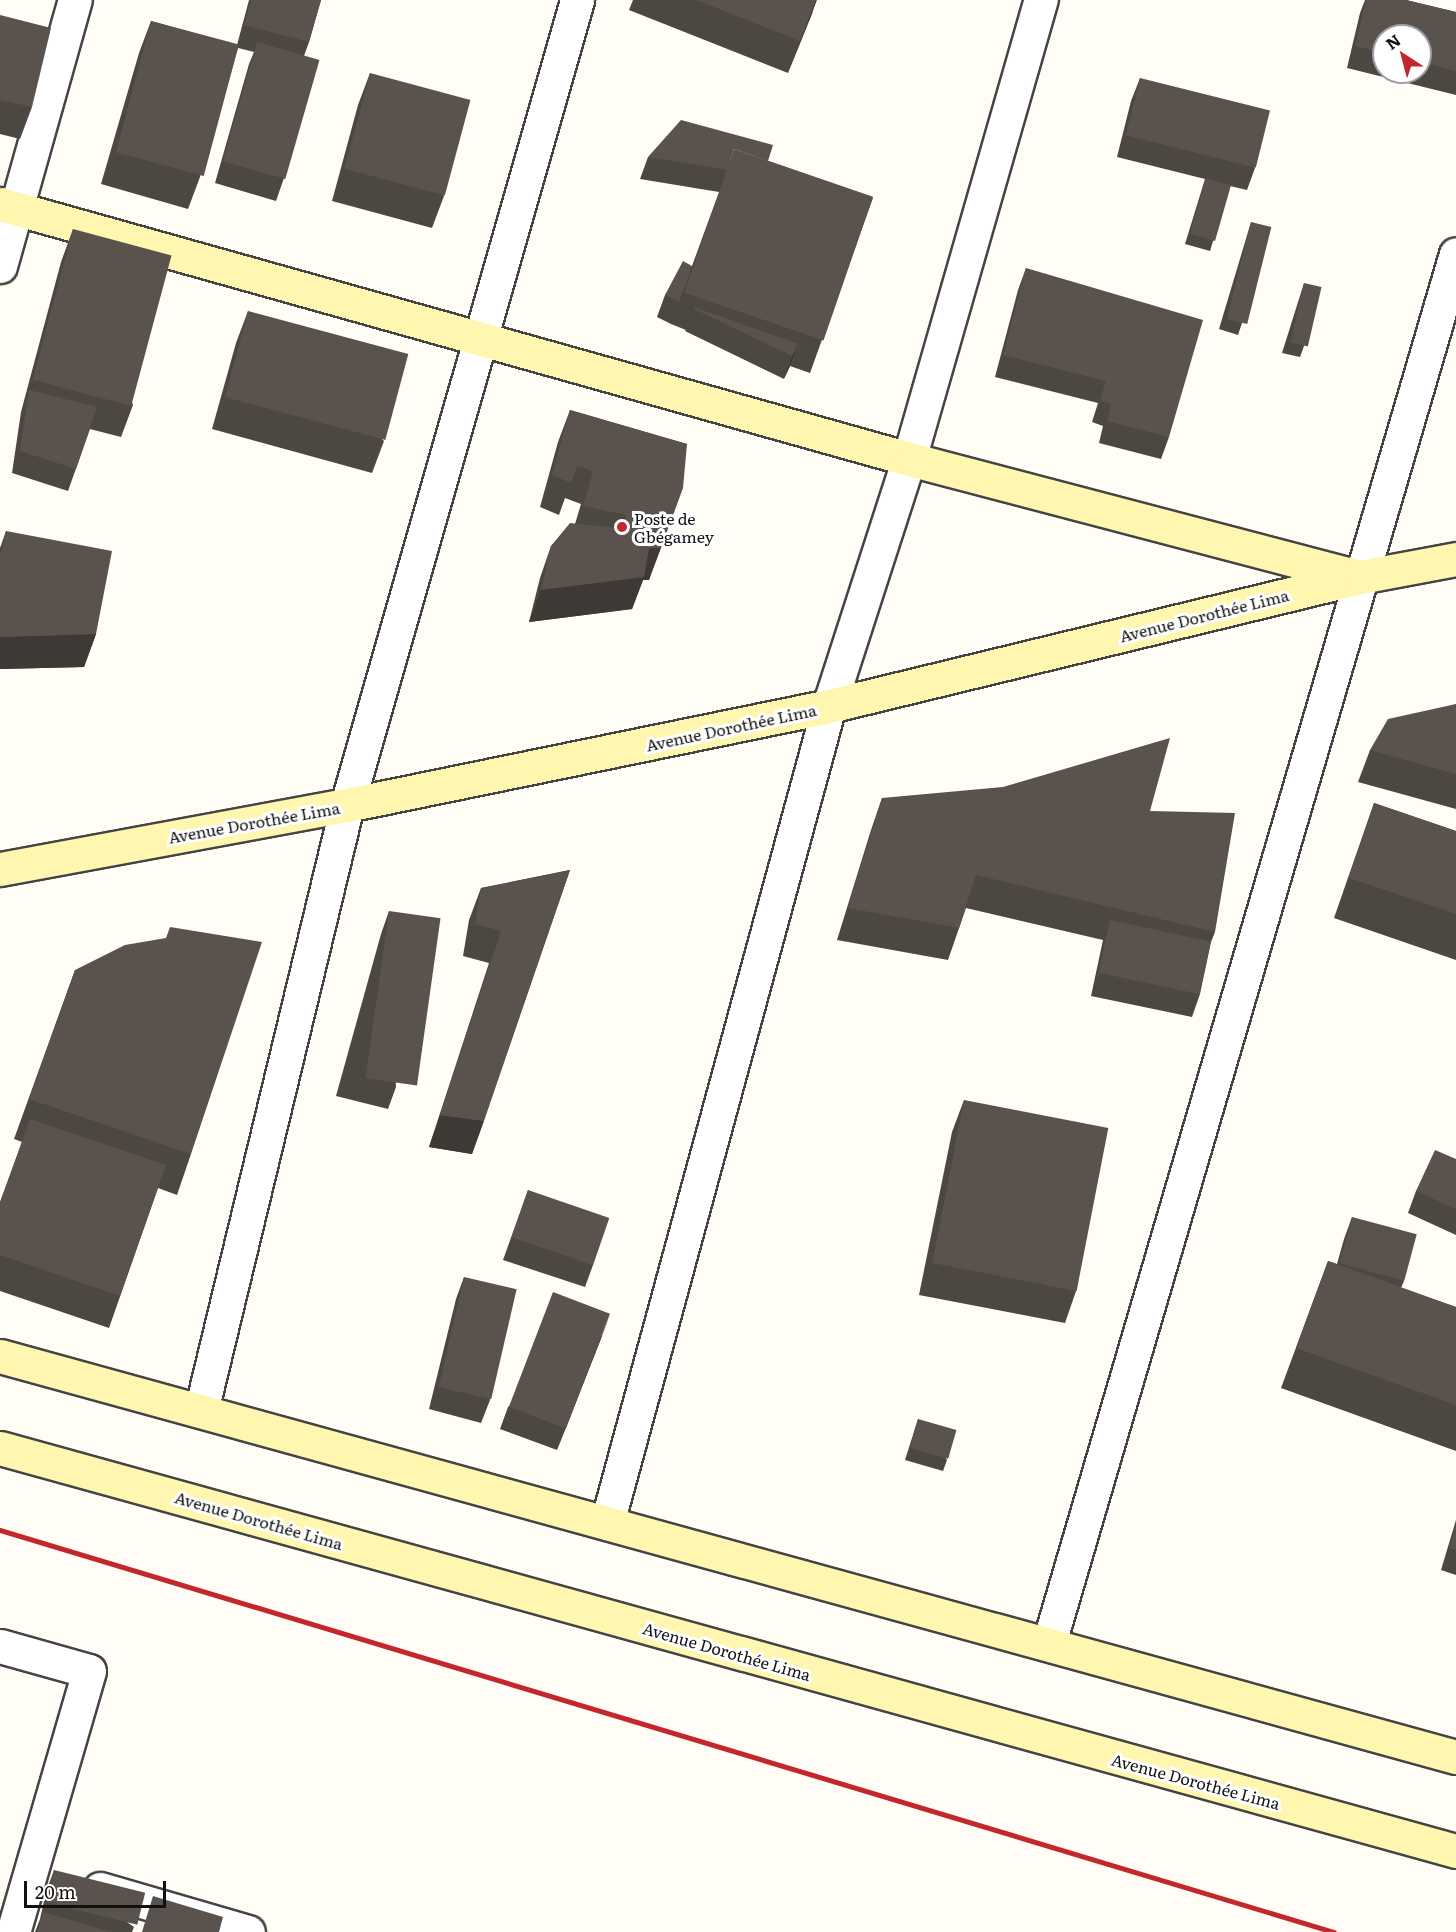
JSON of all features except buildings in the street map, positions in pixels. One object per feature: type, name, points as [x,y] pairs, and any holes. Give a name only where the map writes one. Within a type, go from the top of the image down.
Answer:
[{"type":"main road","points":[[8,206],[482,336],[909,459],[1360,577]]},
{"type":"main road","name":"Avenue Dorothée Lima","points":[[0,868],[347,805],[829,706],[1360,577],[1456,559]]},
{"type":"main road","points":[[0,1356],[1049,1643],[1456,1757]]},
{"type":"main road","name":"Avenue Dorothée Lima","points":[[0,1448],[1456,1851]]},
{"type":"street","points":[[0,266],[8,206],[75,0]]},
{"type":"street","points":[[201,1411],[347,805],[577,0]]},
{"type":"street","points":[[607,1523],[829,706],[909,459],[1041,0]]},
{"type":"street","points":[[1049,1643],[1456,254]]},
{"type":"street","points":[[0,1646],[89,1671],[13,1932]]},
{"type":"street","points":[[32,1869],[248,1932]]},
{"type":"railway","points":[[0,1530],[1334,1932]]},
{"type":"place","name":"Poste de Gbégamey","points":[[622,527]]}]
